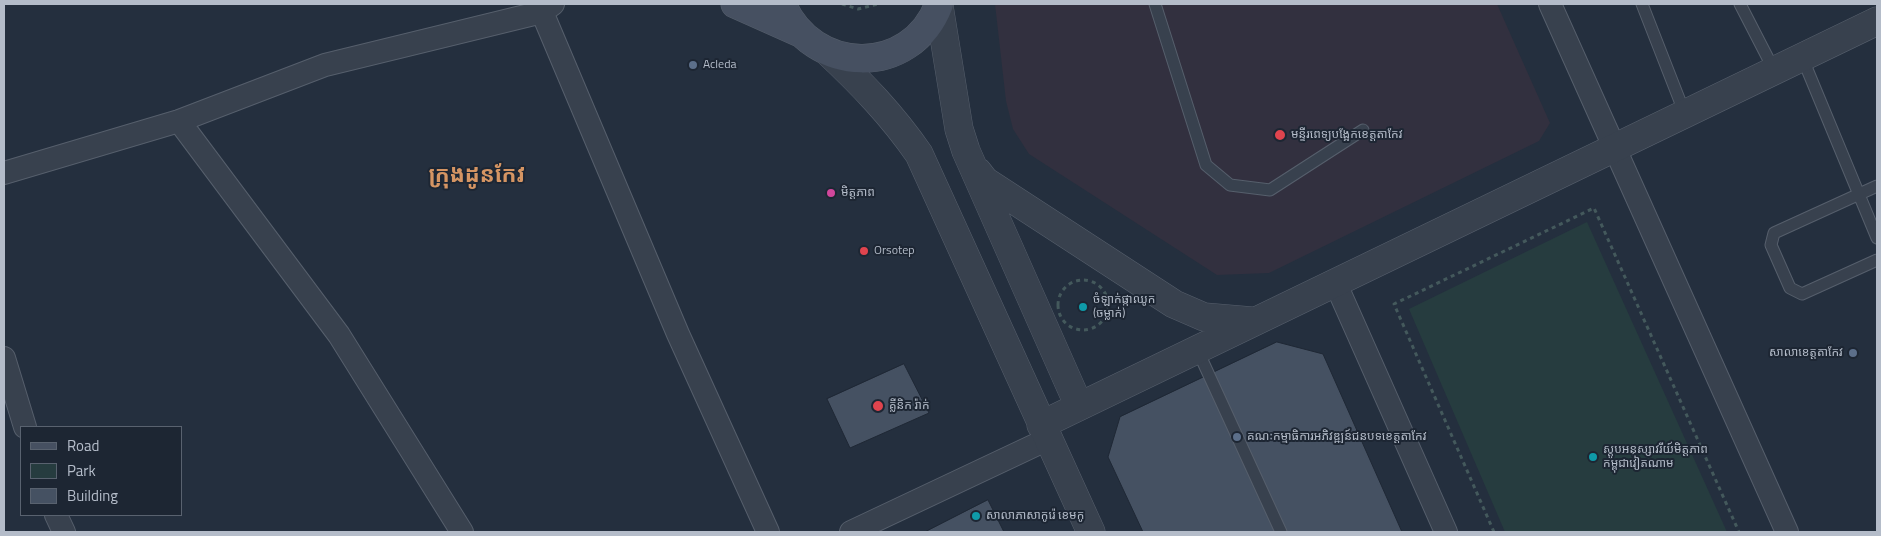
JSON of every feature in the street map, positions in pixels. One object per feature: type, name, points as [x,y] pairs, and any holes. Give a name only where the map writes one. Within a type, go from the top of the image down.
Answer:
[{"type":"main road","points":[[735,4],[800,33]]},
{"type":"main road","points":[[782,4],[800,33],[813,44],[828,52],[846,58],[884,55],[901,48],[917,37],[930,23],[939,5]]},
{"type":"street","points":[[1550,4],[1787,532]]},
{"type":"street","points":[[939,5],[959,129],[974,168],[1079,406]]},
{"type":"street","points":[[4,173],[179,120],[326,65],[547,8],[678,334],[768,532]]},
{"type":"street","points":[[851,532],[1044,432],[1079,406],[1877,21]]},
{"type":"street","points":[[828,52],[873,94],[919,154],[1091,532]]},
{"type":"street","points":[[179,120],[339,335],[462,532]]},
{"type":"street","points":[[974,168],[985,181],[1174,304],[1204,318],[1224,321],[1255,321]]},
{"type":"street","points":[[1335,282],[1446,532]]},
{"type":"street","points":[[4,358],[25,426]]},
{"type":"street","points":[[56,516],[64,532]]},
{"type":"lane","points":[[1155,4],[1206,165],[1230,185],[1270,190],[1363,130]]},
{"type":"lane","points":[[1642,4],[1685,114]]},
{"type":"lane","points":[[1740,4],[1774,70]]},
{"type":"lane","points":[[1802,57],[1877,238]]},
{"type":"lane","points":[[1877,186],[1774,232],[1771,245],[1790,288],[1802,294],[1877,260]]},
{"type":"lane","points":[[1197,349],[1281,532]]},
{"type":"path","points":[[842,4],[858,9],[878,4]]},
{"type":"path","points":[[1494,532],[1394,304],[1594,208],[1739,532]]},
{"type":"path","points":[[1078,280],[1096,284],[1108,299],[1104,319],[1100,324],[1088,330],[1082,331],[1069,326],[1064,322],[1058,310],[1062,291],[1066,286],[1078,280]]},
{"type":"shaded area","name":"មន្ទីរពេទ្យបង្អែកខេត្តតាកែវ","points":[[995,4],[1497,4],[1550,123],[1539,141],[1269,273],[1217,275],[1029,154],[1013,129],[1006,101]]},
{"type":"green space","points":[[1587,222],[1727,532],[1505,532],[1409,309]]},
{"type":"building","name":"គណៈកម្មាធិការអភិវឌ្ឍន៍ជនបទខេត្តតាកែវ","points":[[1277,342],[1323,354],[1402,532],[1143,532],[1108,457],[1120,417]]},
{"type":"building","name":"គ្លីនិក រ៉ាក់","points":[[904,364],[929,413],[850,448],[827,399]]},
{"type":"building","name":"សាលាភាសាកូរ៉េ ខេមកូ","points":[[988,500],[1004,532],[925,532]]},
{"type":"place","name":"Acleda","points":[[693,65]]},
{"type":"place","name":"មន្ទីរពេទ្យបង្អែកខេត្តតាកែវ","points":[[1280,135]]},
{"type":"place","name":"មិត្តភាព","points":[[831,193]]},
{"type":"place","name":"Orsotep","points":[[864,251]]},
{"type":"place","name":"ចំឡាក់ផ្កាឈូក (ចម្លាក់)","points":[[1083,307]]},
{"type":"place","name":"សាលាខេត្តតាកែវ","points":[[1853,353]]},
{"type":"place","name":"គ្លីនិក រ៉ាក់","points":[[878,406]]},
{"type":"place","name":"គណៈកម្មាធិការអភិវឌ្ឍន៍ជនបទខេត្តតាកែវ","points":[[1237,437]]},
{"type":"place","name":"ស្តូបអនុស្សាវរីយ៍មិត្តភាព កម្ពុជាវៀតណាម","points":[[1593,457]]},
{"type":"place","name":"សាលាភាសាកូរ៉េ ខេមកូ","points":[[976,516]]},
{"type":"district","name":"ក្រុងដូនកែវ","points":[[477,177]]}]
